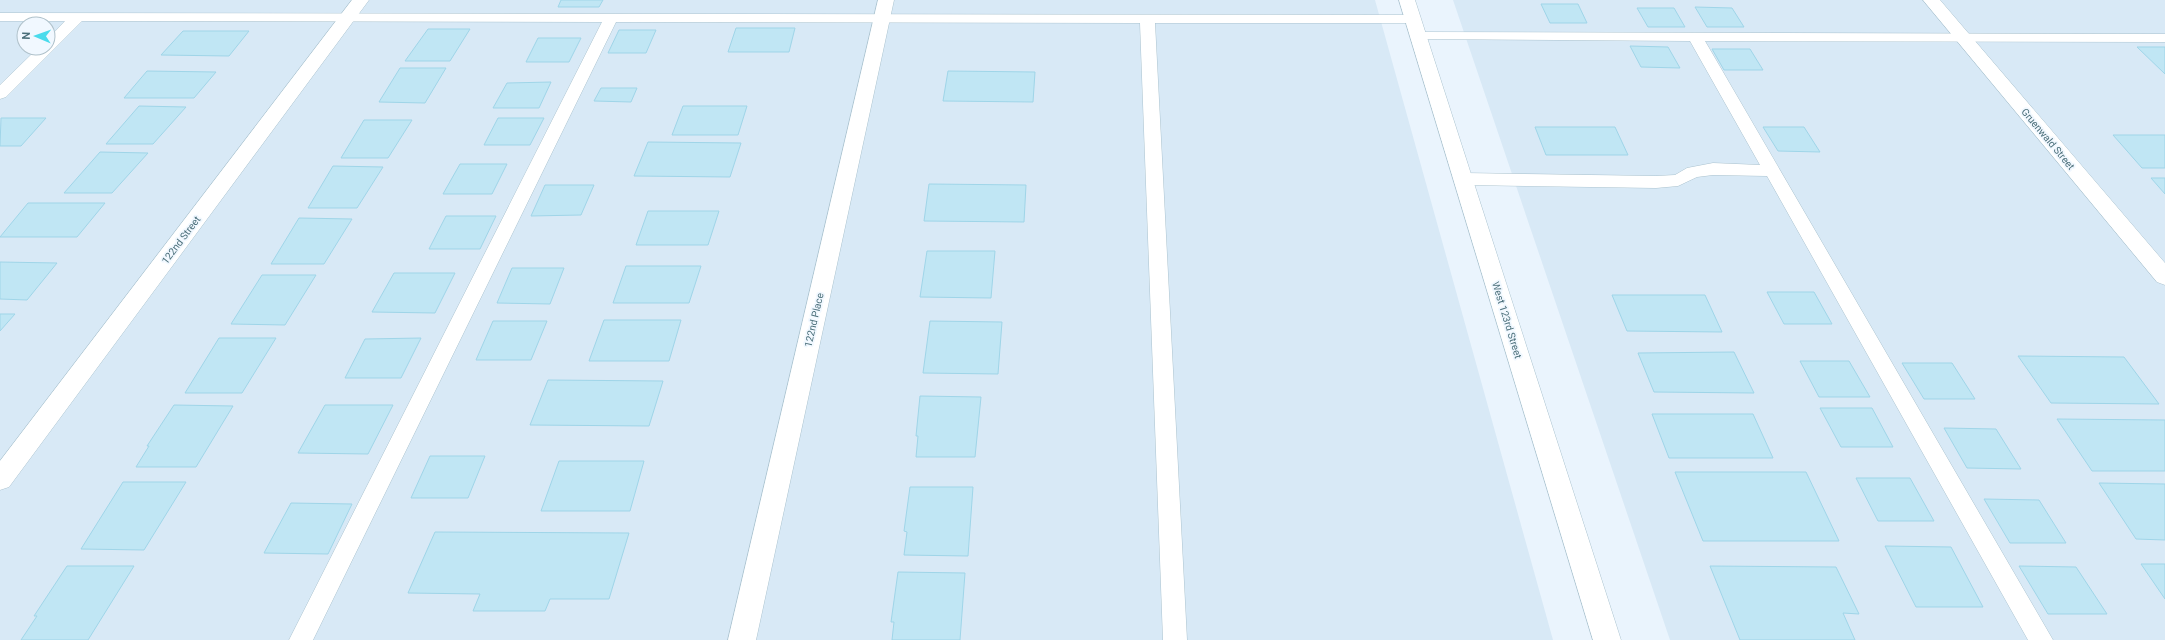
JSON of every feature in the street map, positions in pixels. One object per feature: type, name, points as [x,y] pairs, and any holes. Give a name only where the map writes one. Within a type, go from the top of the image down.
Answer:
[{"type":"street","name":"122nd Street","points":[[0,480],[361,0]]},
{"type":"street","name":"Gruenwald Street","points":[[1931,0],[2165,277]]},
{"type":"street","name":"122nd Place","points":[[742,640],[884,9]]},
{"type":"street","name":"West 123rd Street","points":[[1413,18],[1607,640]]},
{"type":"lane","points":[[0,17],[611,18],[884,9],[1147,19],[1413,18],[1695,36],[2165,38]]},
{"type":"lane","points":[[56,38],[78,17]]},
{"type":"lane","points":[[301,640],[611,18]]},
{"type":"lane","points":[[1147,19],[1175,640]]},
{"type":"lane","points":[[1695,36],[2041,640]]},
{"type":"lane","points":[[0,94],[38,56]]},
{"type":"lane","points":[[1464,179],[1656,182],[1678,180],[1693,172],[1713,169],[1773,171]]},
{"type":"shaded area","points":[[0,0],[1375,0],[1553,640],[0,640]]},
{"type":"shaded area","points":[[1453,0],[2165,0],[2165,640],[1670,640]]},
{"type":"building","points":[[561,0],[603,0],[599,7],[558,7]]},
{"type":"building","points":[[1541,4],[1578,4],[1587,23],[1550,23]]},
{"type":"building","points":[[1695,7],[1732,8],[1744,27],[1707,27]]},
{"type":"building","points":[[1637,8],[1674,8],[1685,27],[1648,27]]},
{"type":"building","points":[[736,28],[795,28],[789,52],[728,52]]},
{"type":"building","points":[[428,29],[470,29],[450,61],[405,61]]},
{"type":"building","points":[[619,30],[656,30],[646,53],[608,53]]},
{"type":"building","points":[[183,31],[249,31],[229,56],[161,55]]},
{"type":"building","points":[[538,38],[581,38],[569,62],[526,62]]},
{"type":"building","points":[[1630,46],[1668,47],[1680,68],[1641,67]]},
{"type":"building","points":[[2137,47],[2165,47],[2165,74]]},
{"type":"building","points":[[1712,49],[1750,49],[1763,70],[1724,70]]},
{"type":"building","points":[[400,68],[446,68],[425,103],[379,102]]},
{"type":"building","points":[[147,71],[216,72],[194,98],[124,98]]},
{"type":"building","points":[[948,71],[1035,72],[1033,102],[943,101]]},
{"type":"building","points":[[551,82],[539,108],[493,108],[507,83]]},
{"type":"building","points":[[601,88],[637,88],[631,102],[594,101]]},
{"type":"building","points":[[139,106],[186,107],[153,144],[106,144]]},
{"type":"building","points":[[683,106],[747,106],[738,135],[672,135]]},
{"type":"building","points":[[1,118],[46,118],[21,146],[0,146]]},
{"type":"building","points":[[498,118],[544,118],[530,145],[484,145]]},
{"type":"building","points":[[364,120],[412,120],[388,158],[341,158]]},
{"type":"building","points":[[1535,127],[1615,127],[1628,155],[1546,155]]},
{"type":"building","points":[[1763,127],[1804,127],[1820,152],[1778,151]]},
{"type":"building","points":[[2113,135],[2165,135],[2165,168],[2142,168]]},
{"type":"building","points":[[648,142],[741,143],[730,177],[634,176]]},
{"type":"building","points":[[100,152],[148,153],[112,193],[64,193]]},
{"type":"building","points":[[460,164],[507,164],[492,194],[443,194]]},
{"type":"building","points":[[333,166],[383,167],[357,208],[308,208]]},
{"type":"building","points":[[2151,178],[2165,178],[2165,194]]},
{"type":"building","points":[[929,184],[1026,185],[1024,222],[924,221]]},
{"type":"building","points":[[545,185],[594,185],[581,215],[531,216]]},
{"type":"building","points":[[28,203],[105,203],[77,237],[0,237]]},
{"type":"building","points":[[648,211],[719,211],[708,245],[636,245]]},
{"type":"building","points":[[446,216],[496,216],[480,249],[429,249]]},
{"type":"building","points":[[299,218],[352,219],[324,264],[271,264]]},
{"type":"building","points":[[927,251],[995,251],[991,298],[920,297]]},
{"type":"building","points":[[0,262],[57,263],[27,300],[0,299]]},
{"type":"building","points":[[626,266],[701,266],[689,303],[613,303]]},
{"type":"building","points":[[512,268],[564,268],[550,304],[497,303]]},
{"type":"building","points":[[394,273],[455,273],[435,313],[372,312]]},
{"type":"building","points":[[262,275],[316,275],[285,325],[231,324]]},
{"type":"building","points":[[1767,292],[1814,292],[1832,324],[1784,324]]},
{"type":"building","points":[[1612,295],[1705,295],[1722,332],[1627,331]]},
{"type":"building","points":[[0,314],[15,314],[0,331]]},
{"type":"building","points":[[604,320],[681,320],[669,361],[589,361]]},
{"type":"building","points":[[493,321],[547,321],[531,360],[476,360]]},
{"type":"building","points":[[930,321],[1002,322],[998,374],[923,373]]},
{"type":"building","points":[[219,338],[276,338],[242,393],[185,393]]},
{"type":"building","points":[[421,338],[401,378],[345,378],[365,339]]},
{"type":"building","points":[[1734,352],[1754,393],[1654,392],[1638,353]]},
{"type":"building","points":[[2018,356],[2124,357],[2159,404],[2051,403]]},
{"type":"building","points":[[1800,361],[1849,361],[1870,397],[1819,397]]},
{"type":"building","points":[[1902,363],[1952,363],[1975,399],[1924,399]]},
{"type":"building","points":[[548,380],[663,381],[649,426],[530,425]]},
{"type":"building","points":[[920,396],[981,397],[975,457],[916,457],[918,436],[916,436]]},
{"type":"building","points":[[174,405],[233,406],[196,467],[136,467],[149,446],[147,446]]},
{"type":"building","points":[[325,405],[393,405],[368,454],[298,453]]},
{"type":"building","points":[[1820,408],[1872,408],[1893,447],[1841,447]]},
{"type":"building","points":[[1652,414],[1753,414],[1773,458],[1669,458]]},
{"type":"building","points":[[2057,419],[2165,420],[2165,471],[2092,471]]},
{"type":"building","points":[[1944,428],[1996,429],[2021,469],[1967,468]]},
{"type":"building","points":[[430,456],[485,456],[468,498],[411,498]]},
{"type":"building","points":[[559,461],[644,461],[630,511],[541,511]]},
{"type":"building","points":[[1675,472],[1806,472],[1839,541],[1703,541]]},
{"type":"building","points":[[1856,478],[1910,478],[1934,521],[1878,521]]},
{"type":"building","points":[[123,482],[186,482],[144,550],[81,549]]},
{"type":"building","points":[[2099,483],[2165,484],[2165,540],[2136,539]]},
{"type":"building","points":[[910,487],[973,487],[968,556],[904,555],[907,532],[904,531]]},
{"type":"building","points":[[1984,499],[2039,500],[2066,543],[2010,543]]},
{"type":"building","points":[[291,503],[352,504],[328,554],[264,553]]},
{"type":"building","points":[[435,532],[629,533],[609,599],[550,599],[545,611],[473,611],[480,594],[408,593]]},
{"type":"building","points":[[1885,546],[1951,547],[1983,607],[1916,607]]},
{"type":"building","points":[[2141,564],[2165,564],[2165,599]]},
{"type":"building","points":[[67,566],[134,566],[88,640],[21,640],[37,616],[34,616]]},
{"type":"building","points":[[1710,566],[1836,567],[1859,614],[1843,613],[1855,640],[1740,640]]},
{"type":"building","points":[[2019,566],[2076,567],[2107,614],[2048,614]]},
{"type":"building","points":[[898,572],[965,573],[960,640],[892,640],[894,622],[891,622]]}]
